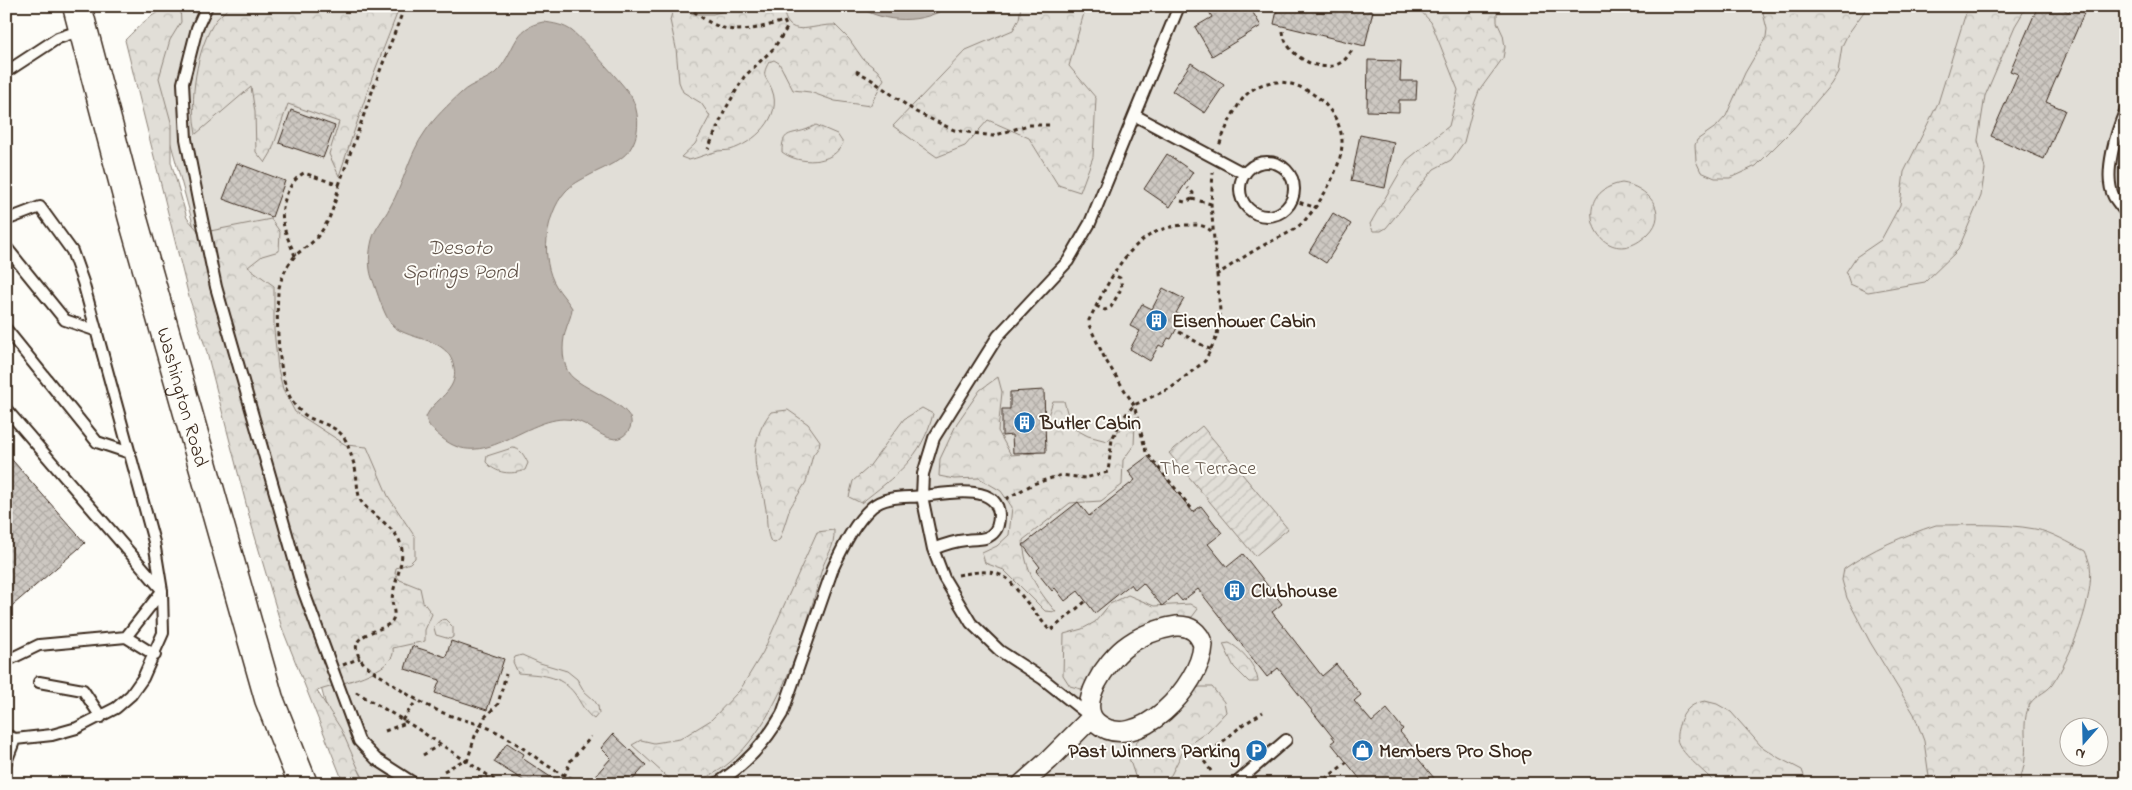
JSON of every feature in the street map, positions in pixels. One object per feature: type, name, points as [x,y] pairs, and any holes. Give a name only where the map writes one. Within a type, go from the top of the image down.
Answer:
[{"type":"main road","name":"Washington Road","points":[[80,18],[166,337],[267,689],[303,784]]},
{"type":"street","points":[[1176,626],[1189,627],[1198,635],[1203,645],[1197,668],[1185,690],[1164,712],[1147,723],[1123,730],[1108,729],[1101,726],[1092,717],[1090,700],[1094,686],[1110,662],[1124,648],[1148,634],[1176,626]]},
{"type":"street","points":[[1022,784],[1092,717]]},
{"type":"lane","points":[[207,6],[197,28],[183,83],[186,139],[216,286],[302,587],[359,741],[376,759],[415,784]]},
{"type":"lane","points":[[1092,717],[1043,679],[1000,651],[971,623],[944,578],[933,549],[922,496],[923,474],[934,438],[998,336],[1068,261],[1090,223],[1136,116],[1179,6]]},
{"type":"lane","points":[[6,72],[58,38],[80,18]]},
{"type":"lane","points":[[2126,109],[2116,132],[2111,154],[2110,185],[2113,196],[2126,213]]},
{"type":"lane","points":[[1136,116],[1245,174]]},
{"type":"lane","points":[[1259,163],[1277,164],[1284,168],[1294,183],[1292,200],[1280,213],[1263,215],[1254,212],[1247,207],[1240,191],[1245,174],[1259,163]]},
{"type":"lane","points":[[6,220],[40,207],[77,261],[154,542],[162,591],[163,633],[155,655],[131,695],[116,708],[77,728],[52,735],[11,737],[6,762]]},
{"type":"lane","points":[[6,247],[65,320],[97,331]]},
{"type":"lane","points":[[6,329],[97,442],[130,453]]},
{"type":"lane","points":[[6,409],[162,591]]},
{"type":"lane","points":[[716,784],[726,778],[754,752],[770,734],[782,714],[833,568],[844,545],[872,508],[891,498],[967,492],[989,497],[995,502],[999,511],[998,527],[988,538],[966,539],[933,549]]},
{"type":"lane","points":[[126,637],[162,591]]},
{"type":"lane","points":[[6,661],[38,645],[126,637],[155,655]]},
{"type":"lane","points":[[39,682],[83,690],[101,717]]},
{"type":"lane","points":[[1235,784],[1286,740]]},
{"type":"path","points":[[405,6],[339,184],[329,220],[317,238],[296,256],[281,280],[278,293],[279,347],[287,391],[300,411],[310,418],[333,428],[344,438],[355,466],[363,504],[389,527],[401,543],[400,571],[392,602],[395,614],[389,626],[363,635],[358,645],[358,652],[365,664],[417,700],[441,712],[497,731],[564,775],[584,784]]},
{"type":"path","points":[[688,6],[702,20],[720,28],[738,30],[759,28],[784,21],[788,28],[774,48],[744,77],[724,110],[708,149]]},
{"type":"path","points":[[1283,30],[1287,45],[1309,63],[1324,67],[1338,64],[1346,59],[1353,49]]},
{"type":"path","points":[[856,71],[869,78],[916,112],[954,130],[993,136],[1028,125],[1051,125]]},
{"type":"path","points":[[1006,506],[1004,501],[1033,484],[1061,475],[1085,478],[1108,472],[1112,439],[1122,418],[1134,405],[1171,388],[1205,361],[1217,336],[1220,311],[1216,275],[1211,204],[1216,158],[1224,132],[1244,96],[1252,90],[1266,84],[1282,82],[1297,84],[1308,90],[1327,107],[1339,128],[1342,139],[1342,152],[1338,166],[1328,186],[1307,218],[1293,231],[1262,246],[1216,275]]},
{"type":"path","points":[[296,256],[282,220],[291,185],[297,176],[304,173],[339,184]]},
{"type":"path","points":[[1188,188],[1193,194],[1192,199]]},
{"type":"path","points":[[1181,201],[1185,202],[1192,199],[1211,204]]},
{"type":"path","points":[[1292,200],[1314,207]]},
{"type":"path","points":[[1191,508],[1146,452],[1134,405],[1104,358],[1088,325],[1118,266],[1140,240],[1151,234],[1178,226],[1200,225],[1213,233]]},
{"type":"path","points":[[1096,306],[1105,310],[1111,307],[1122,287],[1120,278],[1114,275]]},
{"type":"path","points":[[1179,332],[1211,350]]},
{"type":"path","points":[[944,578],[989,571],[1001,574],[1009,580],[1050,631],[1086,601]]},
{"type":"path","points":[[332,670],[361,696],[406,722],[501,784]]},
{"type":"path","points":[[444,771],[466,761],[488,713],[498,704],[506,674]]},
{"type":"path","points":[[402,720],[417,700]]},
{"type":"path","points":[[1212,772],[1204,761],[1206,756],[1240,727],[1263,712]]},
{"type":"path","points":[[385,731],[406,722]]},
{"type":"path","points":[[561,784],[576,752],[591,737]]},
{"type":"path","points":[[423,755],[441,744]]},
{"type":"path","points":[[1319,784],[1347,762]]},
{"type":"path","points":[[464,784],[489,776]]},
{"type":"path","points":[[634,784],[639,778]]},
{"type":"green space","points":[[180,6],[181,22],[170,40],[159,78],[171,122],[171,162],[187,218],[200,233],[271,219],[280,232],[279,251],[262,256],[248,267],[274,286],[274,330],[278,369],[283,389],[295,412],[346,445],[367,447],[388,496],[415,537],[415,558],[410,563],[396,568],[395,574],[400,580],[420,588],[423,602],[432,614],[425,630],[425,641],[393,648],[392,656],[386,664],[376,671],[317,691],[341,729],[365,784],[344,784],[282,628],[251,523],[206,349],[189,297],[125,40],[150,17],[164,9]]},
{"type":"green space","points":[[187,6],[2126,6],[2126,784],[367,784],[330,720],[145,50]]},
{"type":"green space","points":[[230,6],[400,6],[372,78],[339,176],[329,154],[339,122],[288,104],[271,153],[265,163],[256,152],[255,112],[251,87],[196,134],[193,106],[199,60],[209,32],[216,20]]},
{"type":"green space","points":[[674,6],[694,14],[713,14],[742,6],[783,6],[785,17],[794,28],[801,29],[835,25],[849,39],[863,59],[877,70],[884,79],[870,106],[835,101],[810,92],[793,90],[779,63],[774,60],[769,62],[766,67],[765,77],[772,90],[774,100],[770,119],[764,128],[739,147],[717,151],[689,160],[681,157],[695,144],[710,116],[701,103],[683,92],[679,82],[676,48],[670,20]]},
{"type":"green space","points":[[1021,6],[1086,6],[1069,66],[1096,98],[1093,157],[1080,192],[1058,185],[1029,138],[988,120],[965,146],[937,157],[893,126],[966,50],[1013,30],[1019,19]]},
{"type":"green space","points":[[1416,6],[1500,6],[1497,11],[1497,22],[1503,35],[1505,47],[1503,58],[1479,91],[1464,142],[1451,160],[1434,169],[1386,228],[1381,231],[1373,231],[1370,224],[1407,160],[1449,126],[1458,90],[1431,22]]},
{"type":"green space","points":[[1764,6],[1868,6],[1848,34],[1842,46],[1838,72],[1831,84],[1793,129],[1756,166],[1730,178],[1715,178],[1701,172],[1696,161],[1695,145],[1697,140],[1717,126],[1726,116],[1745,73],[1766,37],[1767,29],[1763,13]]},
{"type":"green space","points":[[1968,6],[2027,6],[2015,26],[1985,96],[1978,140],[1985,169],[1981,196],[1958,250],[1925,282],[1868,292],[1850,284],[1846,272],[1856,257],[1881,240],[1900,205],[1904,172],[1938,103]]},
{"type":"green space","points":[[816,125],[837,134],[843,143],[832,156],[815,161],[806,161],[782,152],[785,137]]},
{"type":"green space","points":[[1622,183],[1631,185],[1647,195],[1653,201],[1657,217],[1654,226],[1648,234],[1631,245],[1616,246],[1604,240],[1595,229],[1592,215],[1594,202],[1604,190]]},
{"type":"green space","points":[[998,377],[1002,392],[998,431],[1011,455],[1035,453],[1053,401],[1064,401],[1071,427],[1088,436],[1107,441],[1131,420],[1135,424],[1134,445],[1123,460],[1122,485],[1101,501],[1070,503],[1023,540],[1026,561],[1033,579],[1056,612],[1045,611],[1004,570],[985,563],[982,553],[997,546],[1009,535],[1012,507],[1001,491],[979,478],[954,479],[939,476],[940,459],[957,423],[980,390]]},
{"type":"green space","points":[[922,408],[933,414],[922,443],[906,465],[861,503],[849,497],[853,481],[868,468],[904,419]]},
{"type":"green space","points":[[788,410],[808,424],[820,441],[819,447],[813,455],[806,482],[790,508],[780,539],[775,543],[771,542],[768,533],[766,509],[755,457],[759,433],[766,419],[771,412]]},
{"type":"green space","name":"The Terrace","points":[[1202,426],[1288,529],[1255,556],[1169,453]]},
{"type":"green space","points":[[512,448],[520,451],[528,463],[525,470],[514,473],[499,471],[486,462],[487,456]]},
{"type":"green space","points":[[1936,525],[1998,525],[2041,530],[2085,551],[2089,560],[2091,578],[2089,594],[2080,627],[2059,674],[2046,691],[2032,701],[2026,714],[2025,761],[2019,784],[1930,784],[1924,741],[1914,714],[1870,642],[1847,598],[1842,580],[1844,569],[1888,544]]},
{"type":"green space","points":[[834,530],[832,547],[823,566],[803,634],[790,669],[774,704],[755,735],[732,760],[706,778],[675,784],[632,745],[641,740],[654,743],[680,739],[711,720],[740,690],[763,652],[817,532]]},
{"type":"green space","points":[[1128,595],[1154,606],[1190,604],[1198,609],[1192,617],[1167,619],[1091,678],[1081,689],[1070,686],[1063,675],[1064,634],[1082,629],[1095,622],[1110,604]]},
{"type":"green space","points":[[445,619],[453,627],[453,637],[450,639],[436,635],[434,628],[438,622]]},
{"type":"green space","points":[[1229,643],[1248,659],[1255,670],[1258,682],[1249,682],[1234,667],[1223,644]]},
{"type":"green space","points":[[522,655],[540,663],[567,671],[577,679],[584,691],[594,700],[598,706],[599,713],[594,719],[591,717],[569,687],[556,679],[542,675],[518,673],[513,662],[515,657]]},
{"type":"green space","points":[[1199,687],[1212,687],[1224,702],[1226,712],[1207,732],[1185,747],[1171,775],[1159,784],[1147,784],[1135,776],[1129,758],[1139,738],[1158,723],[1175,714],[1188,696]]},
{"type":"green space","points":[[1705,701],[1717,704],[1731,712],[1761,746],[1802,770],[1807,784],[1716,784],[1682,750],[1677,739],[1681,719],[1685,712],[1697,703]]},
{"type":"water","points":[[857,6],[950,6],[939,12],[916,19],[892,19],[868,12]]},
{"type":"water","name":"Desoto Springs Pond","points":[[543,22],[562,26],[577,35],[627,91],[636,108],[638,120],[637,133],[630,150],[620,159],[577,182],[565,192],[553,213],[547,238],[548,264],[551,275],[556,286],[572,308],[563,343],[564,361],[568,372],[574,379],[607,398],[626,412],[631,420],[630,428],[620,438],[615,439],[602,435],[579,421],[563,419],[532,427],[502,442],[487,447],[472,449],[457,447],[434,431],[426,417],[453,383],[455,376],[454,367],[450,357],[445,350],[437,345],[401,331],[390,322],[381,304],[371,274],[369,259],[371,245],[375,231],[395,198],[419,141],[429,127],[442,111],[465,89],[499,69],[520,34],[533,25]]},
{"type":"building","points":[[1206,6],[1249,6],[1261,26],[1212,56],[1195,27],[1212,17]]},
{"type":"building","points":[[1278,6],[1354,6],[1373,11],[1365,46],[1274,24]]},
{"type":"building","points":[[2038,6],[2056,6],[2069,12],[2071,6],[2087,6],[2046,102],[2065,110],[2044,159],[1991,136],[2018,74],[2010,71]]},
{"type":"building","points":[[1368,60],[1401,61],[1400,81],[1417,81],[1416,100],[1399,100],[1399,112],[1367,111]]},
{"type":"building","points":[[1191,63],[1224,85],[1205,113],[1172,91]]},
{"type":"building","points":[[291,110],[335,126],[323,158],[279,143]]},
{"type":"building","points":[[1360,135],[1394,142],[1385,188],[1351,181]]},
{"type":"building","points":[[1167,154],[1193,172],[1170,207],[1144,189]]},
{"type":"building","points":[[237,163],[285,181],[272,217],[223,199]]},
{"type":"building","points":[[1333,213],[1351,224],[1326,263],[1309,252]]},
{"type":"building","name":"Eisenhower Cabin","points":[[1163,288],[1184,299],[1176,313],[1180,315],[1175,325],[1178,326],[1171,339],[1168,338],[1163,347],[1159,345],[1150,361],[1130,349],[1140,331],[1130,326],[1142,304],[1152,309]]},
{"type":"building","name":"Butler Cabin","points":[[1044,390],[1046,452],[1013,453],[1012,435],[1002,436],[1002,409],[1010,409],[1010,392]]},
{"type":"building","points":[[6,453],[85,543],[6,611]]},
{"type":"building","name":"Clubhouse","points":[[1148,456],[1193,512],[1201,506],[1222,533],[1208,544],[1227,567],[1243,554],[1282,604],[1272,612],[1322,676],[1336,664],[1361,695],[1354,701],[1372,722],[1387,709],[1403,729],[1400,732],[1418,753],[1415,755],[1439,784],[1364,784],[1331,743],[1335,740],[1278,668],[1267,677],[1198,589],[1182,601],[1176,594],[1162,606],[1143,583],[1135,590],[1131,584],[1095,613],[1078,591],[1065,601],[1055,588],[1052,591],[1036,571],[1040,567],[1023,545],[1078,502],[1089,516],[1135,480],[1128,471]]},
{"type":"building","points":[[451,641],[504,659],[487,710],[435,693],[440,680],[405,669],[412,646],[446,657]]},
{"type":"building","points":[[613,734],[646,765],[629,784],[588,784],[611,758],[601,748]]},
{"type":"building","points":[[507,743],[524,754],[522,758],[561,784],[529,784],[494,762]]},
{"type":"place","name":"Eisenhower Cabin","points":[[1156,320]]},
{"type":"place","name":"Butler Cabin","points":[[1024,422]]},
{"type":"place","name":"Clubhouse","points":[[1235,590]]},
{"type":"place","name":"Past Winners Parking","points":[[1256,750]]},
{"type":"place","name":"Members Pro Shop","points":[[1363,750]]}]
